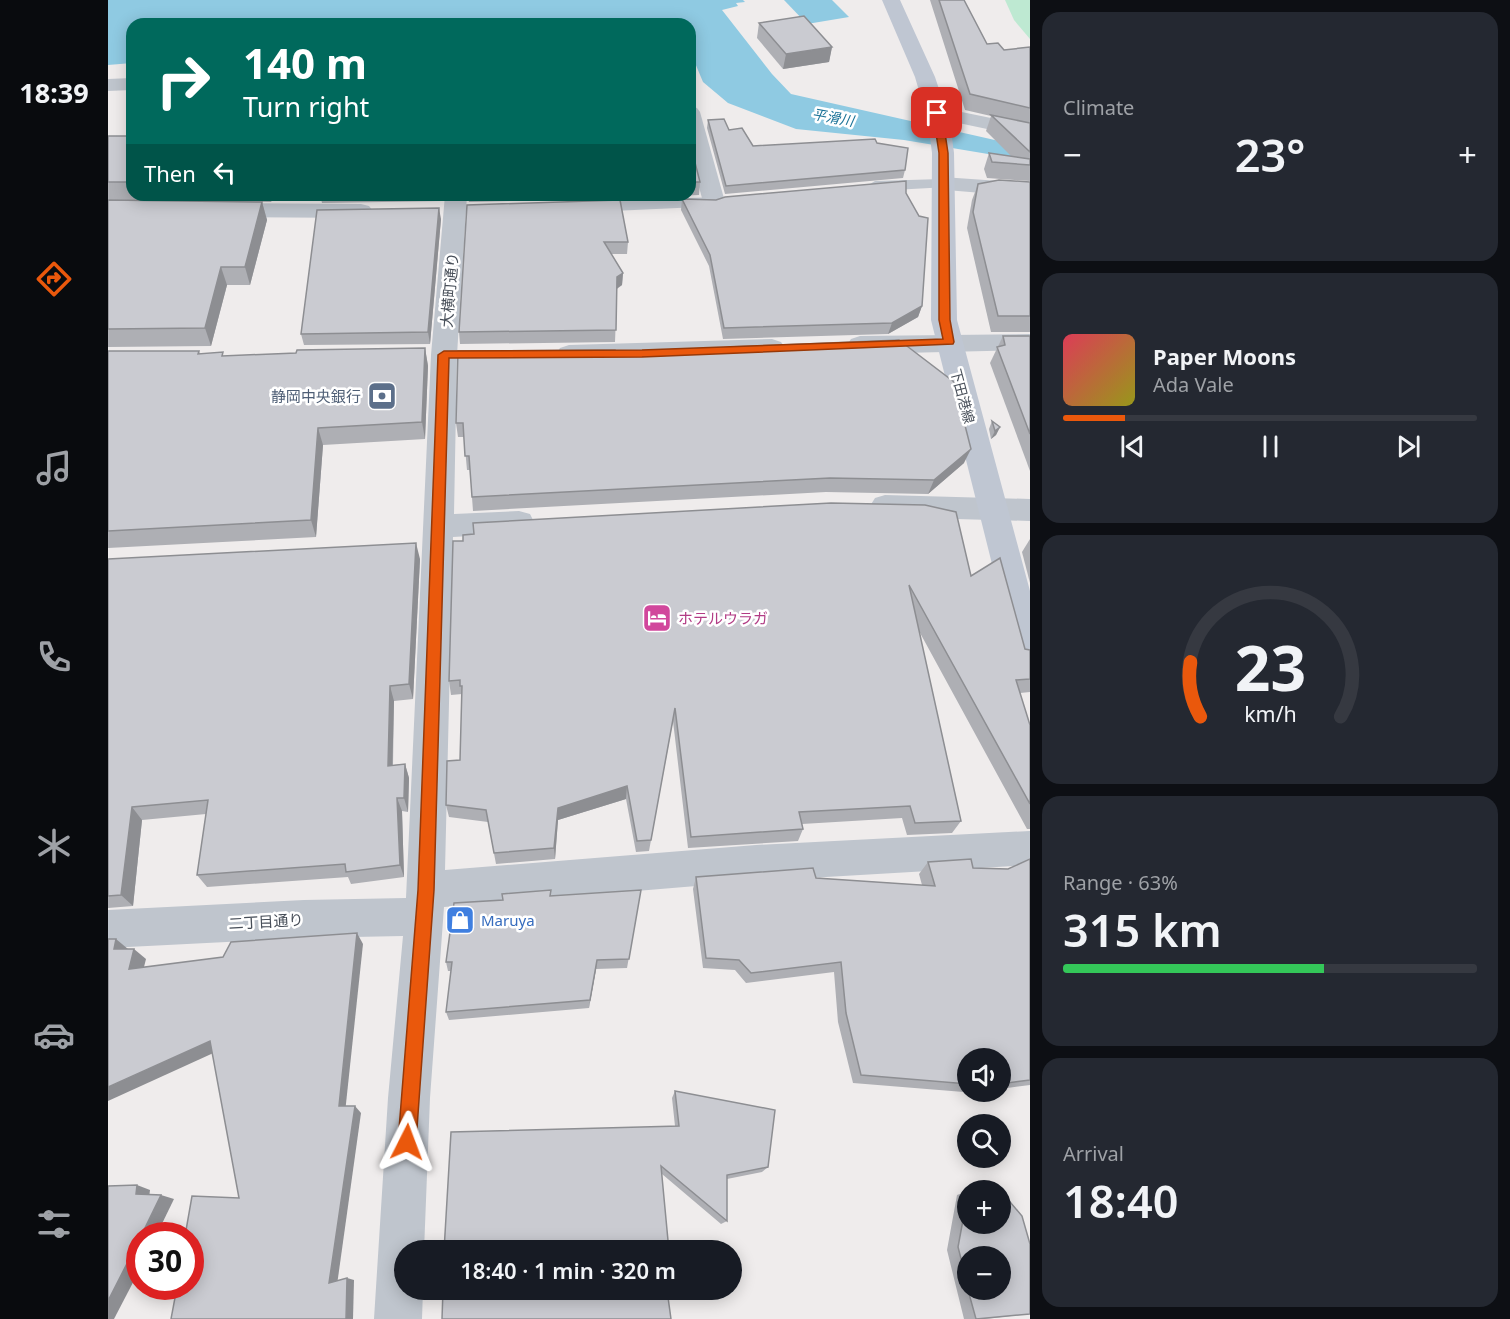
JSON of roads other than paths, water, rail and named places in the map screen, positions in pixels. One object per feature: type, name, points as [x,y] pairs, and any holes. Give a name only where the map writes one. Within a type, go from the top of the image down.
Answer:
[{"type":"main road","name":"下田港線","points":[[891,0],[925,77],[938,117],[943,153],[944,320],[1030,652]]},
{"type":"street","points":[[108,86],[126,84]]},
{"type":"street","points":[[938,117],[1030,132]]},
{"type":"street","points":[[696,127],[725,202]]},
{"type":"street","points":[[942,184],[1030,190]]},
{"type":"street","name":"大横町通り","points":[[398,1319],[410,1098],[425,904],[430,539],[453,206]]},
{"type":"street","points":[[192,210],[386,211]]},
{"type":"street","points":[[831,346],[1030,342]]},
{"type":"street","points":[[549,354],[796,348]]},
{"type":"street","points":[[862,505],[993,507],[1030,510]]},
{"type":"street","points":[[430,539],[545,520]]},
{"type":"street","name":"二丁目通り","points":[[108,929],[304,920],[756,863],[1030,848]]},
{"type":"lane","points":[[858,188],[942,184]]},
{"type":"lane","points":[[574,208],[725,202]]},
{"type":"water","name":"平滑川","points":[[108,0],[743,0],[745,2],[736,3],[738,6],[722,10],[772,74],[791,94],[1030,148],[1030,161],[904,140],[796,129],[728,103],[703,82],[696,65],[696,18],[126,18],[126,64],[108,65]]},
{"type":"water","points":[[784,0],[832,0],[849,17],[807,24]]},
{"type":"place","name":"静岡中央銀行","points":[[382,396]]},
{"type":"place","name":"ホテルウラガ","points":[[657,618]]},
{"type":"place","name":"Maruya","points":[[460,920]]}]
